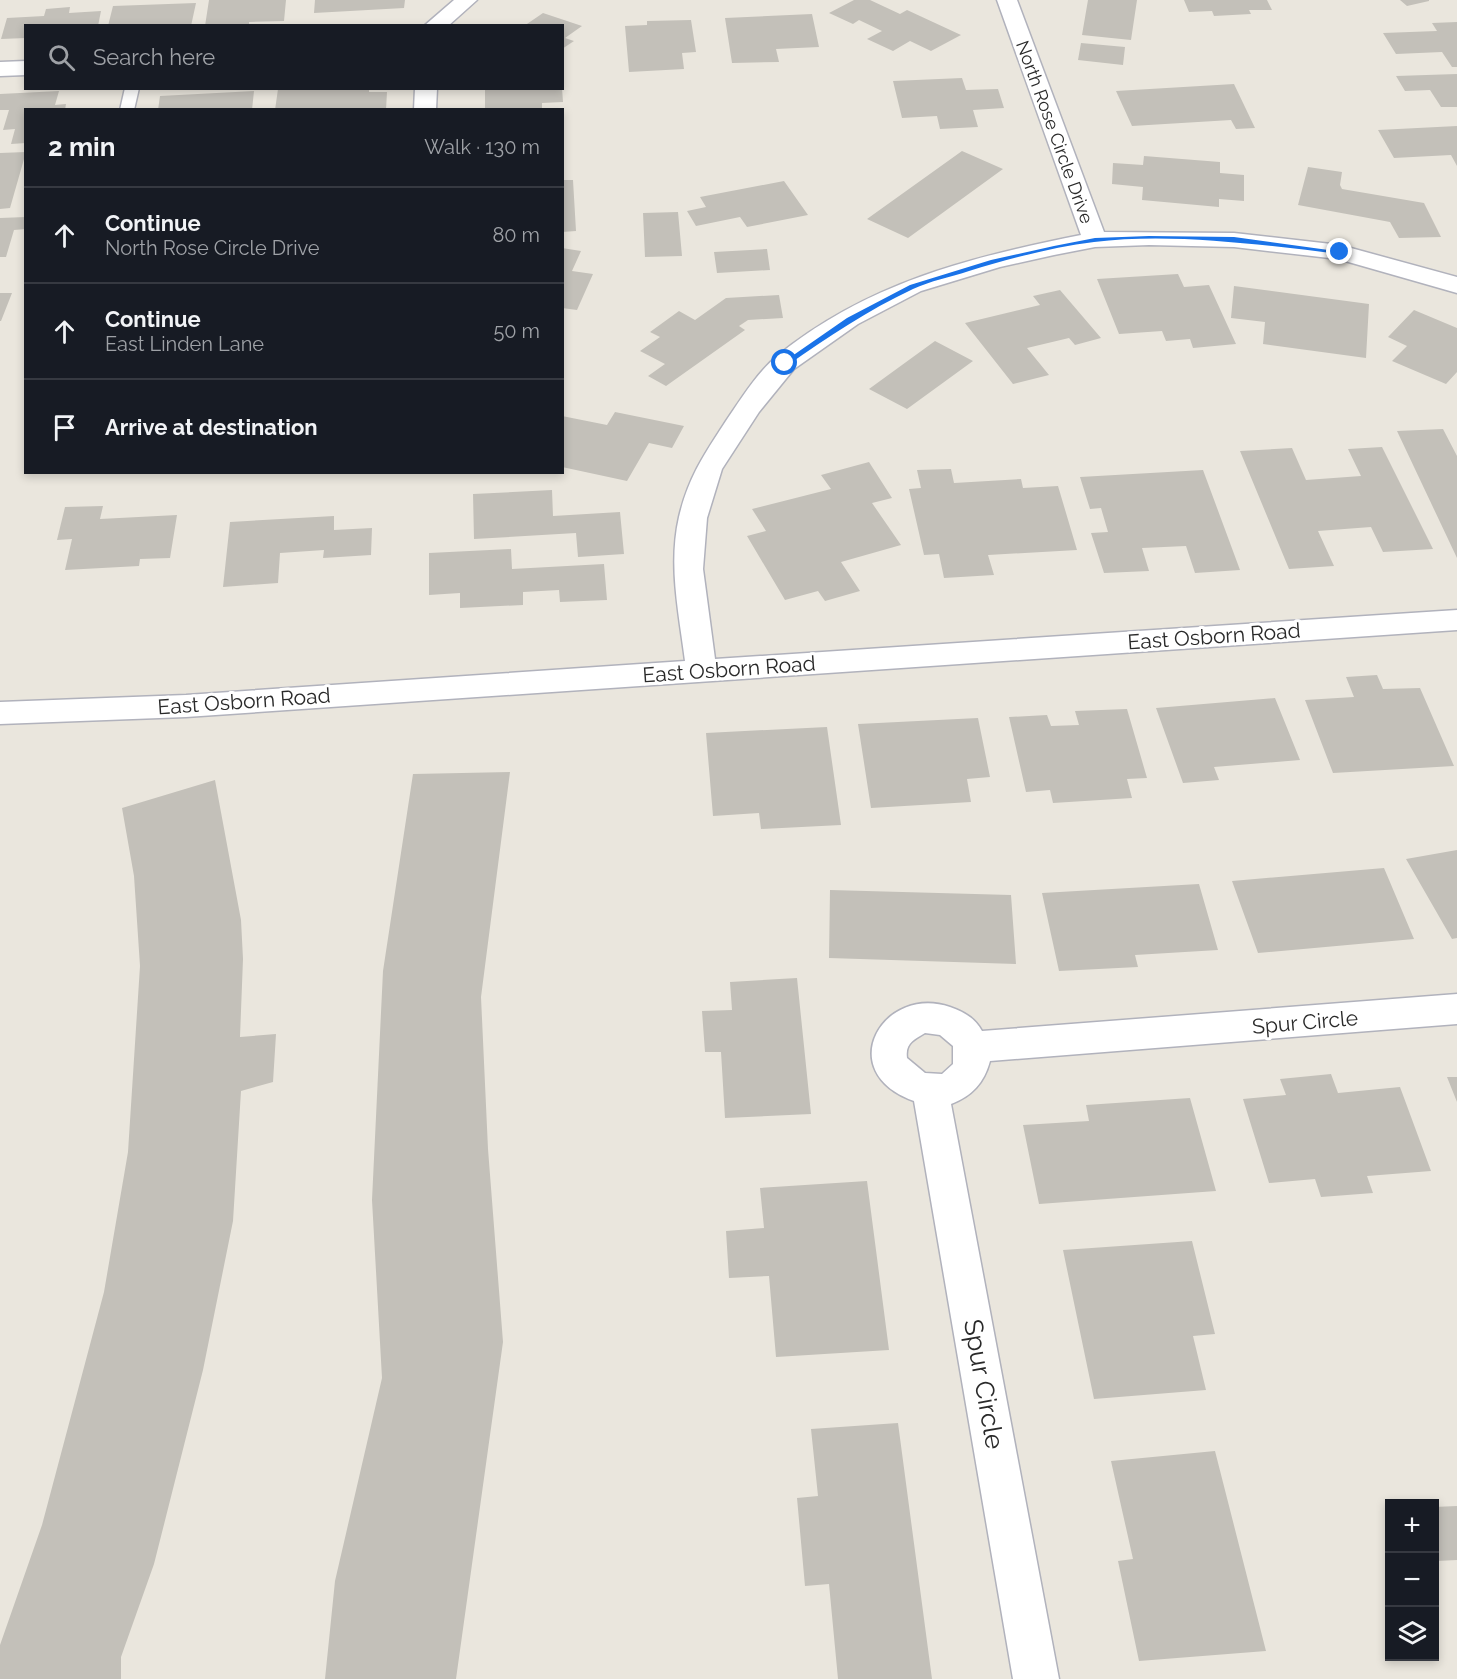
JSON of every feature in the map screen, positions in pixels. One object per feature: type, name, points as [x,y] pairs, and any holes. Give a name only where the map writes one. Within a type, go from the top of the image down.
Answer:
[{"type":"street","points":[[437,24],[467,0]]},
{"type":"street","name":"North Rose Circle Drive","points":[[701,671],[688,569],[693,518],[708,469],[750,406],[785,363],[849,319],[912,286],[994,261],[1095,240],[1007,0]]},
{"type":"street","points":[[0,69],[24,68]]},
{"type":"street","points":[[425,108],[426,90]]},
{"type":"street","points":[[1095,240],[1234,240],[1340,252],[1457,285]]},
{"type":"street","name":"East Osborn Road","points":[[0,713],[186,706],[1457,620]]},
{"type":"street","name":"Spur Circle","points":[[973,1047],[1457,1009]]},
{"type":"street","points":[[920,1018],[942,1019],[961,1029],[973,1047],[973,1066],[962,1082],[942,1090],[930,1089],[919,1089],[899,1078],[888,1060],[889,1041],[900,1026],[920,1018]]},
{"type":"street","name":"Spur Circle","points":[[930,1089],[1036,1679]]},
{"type":"lane","points":[[127,108],[132,90]]},
{"type":"building","points":[[209,0],[286,0],[284,21],[205,24]]},
{"type":"building","points":[[315,0],[405,0],[404,8],[314,13]]},
{"type":"building","points":[[854,0],[870,0],[900,14],[907,10],[961,35],[931,51],[910,41],[893,51],[867,39],[882,31],[859,20],[853,24],[829,13]]},
{"type":"building","points":[[1088,0],[1137,0],[1131,40],[1082,35]]},
{"type":"building","points":[[1184,0],[1267,0],[1272,10],[1249,10],[1251,14],[1214,16],[1212,11],[1189,12]]},
{"type":"building","points":[[1400,0],[1429,0],[1429,1],[1407,6]]},
{"type":"building","points":[[196,3],[191,24],[108,24],[113,6]]},
{"type":"building","points":[[70,7],[69,13],[101,11],[98,24],[24,24],[24,38],[1,39],[7,18],[44,16],[46,9]]},
{"type":"building","points":[[543,13],[582,26],[565,38],[574,41],[564,48],[564,24],[527,24]]},
{"type":"building","points":[[812,14],[819,47],[776,49],[779,62],[732,63],[725,18]]},
{"type":"building","points":[[691,20],[696,52],[682,53],[684,69],[629,72],[625,26],[647,25],[647,21]]},
{"type":"building","points":[[1457,22],[1457,67],[1452,67],[1442,52],[1396,54],[1383,33],[1437,31],[1432,23]]},
{"type":"building","points":[[1081,43],[1125,47],[1123,65],[1078,60]]},
{"type":"building","points":[[1457,74],[1457,107],[1441,107],[1430,90],[1405,91],[1396,76]]},
{"type":"building","points":[[962,78],[966,90],[998,89],[1004,108],[973,110],[978,127],[940,129],[937,116],[902,118],[893,81]]},
{"type":"building","points":[[1234,84],[1255,128],[1236,129],[1231,120],[1132,126],[1116,91]]},
{"type":"building","points":[[278,90],[387,92],[386,108],[275,108]]},
{"type":"building","points":[[485,90],[562,90],[563,102],[542,103],[542,108],[485,108]]},
{"type":"building","points":[[59,91],[55,105],[66,104],[65,108],[24,108],[24,143],[11,144],[15,129],[3,130],[9,110],[0,110],[0,94]]},
{"type":"building","points":[[254,91],[252,108],[158,108],[160,96]]},
{"type":"building","points":[[1457,126],[1457,166],[1451,155],[1394,158],[1378,130]]},
{"type":"building","points":[[962,151],[1003,169],[908,238],[867,219]]},
{"type":"building","points":[[24,152],[10,208],[0,209],[0,153]]},
{"type":"building","points":[[1144,156],[1220,162],[1220,173],[1244,175],[1244,201],[1219,199],[1219,207],[1142,200],[1143,187],[1112,184],[1113,163],[1143,165]]},
{"type":"building","points":[[1308,167],[1342,172],[1340,185],[1342,189],[1424,203],[1441,237],[1399,238],[1390,222],[1298,205]]},
{"type":"building","points":[[564,180],[573,180],[576,231],[564,232]]},
{"type":"building","points":[[784,181],[808,215],[747,227],[740,217],[696,226],[687,211],[706,207],[700,197]]},
{"type":"building","points":[[678,212],[682,256],[645,257],[643,213]]},
{"type":"building","points":[[24,217],[24,229],[14,230],[6,257],[0,257],[0,218]]},
{"type":"building","points":[[564,248],[581,251],[572,271],[593,274],[577,310],[564,308]]},
{"type":"building","points":[[767,249],[770,270],[717,273],[714,252]]},
{"type":"building","points":[[1178,274],[1184,287],[1209,285],[1236,344],[1193,348],[1190,339],[1166,341],[1162,331],[1119,334],[1097,279]]},
{"type":"building","points":[[1234,286],[1369,304],[1366,358],[1263,344],[1265,322],[1231,318]]},
{"type":"building","points":[[1060,290],[1101,338],[1075,345],[1069,338],[1027,348],[1049,375],[1013,384],[965,323],[1040,305],[1033,296]]},
{"type":"building","points":[[0,293],[12,293],[1,321],[0,321]]},
{"type":"building","points":[[779,295],[783,318],[748,320],[739,326],[745,330],[666,386],[648,376],[665,364],[640,351],[660,337],[650,332],[679,311],[695,320],[726,298]]},
{"type":"building","points":[[1414,310],[1457,328],[1457,372],[1446,384],[1392,361],[1407,346],[1388,337]]},
{"type":"building","points":[[935,341],[973,361],[907,409],[869,389]]},
{"type":"building","points":[[615,412],[684,426],[672,448],[649,443],[627,481],[564,467],[564,416],[607,425]]},
{"type":"building","points":[[1443,429],[1457,456],[1457,558],[1397,431]]},
{"type":"building","points":[[1382,447],[1433,549],[1383,552],[1371,527],[1318,531],[1334,566],[1289,569],[1240,451],[1292,448],[1306,480],[1361,476],[1348,449]]},
{"type":"building","points":[[869,462],[892,498],[872,503],[901,545],[841,562],[860,591],[825,601],[818,591],[785,600],[747,536],[766,531],[752,509],[831,489],[821,475]]},
{"type":"building","points":[[951,469],[954,483],[1021,479],[1023,488],[1058,486],[1077,550],[988,555],[994,575],[944,578],[939,554],[924,555],[909,489],[921,488],[917,470]]},
{"type":"building","points":[[1203,470],[1240,570],[1195,573],[1186,546],[1142,548],[1149,571],[1104,573],[1091,533],[1108,532],[1101,508],[1090,509],[1080,477]]},
{"type":"building","points":[[552,490],[553,516],[620,512],[624,554],[578,557],[576,533],[474,539],[473,494]]},
{"type":"building","points":[[103,506],[100,519],[177,515],[170,558],[140,559],[139,566],[65,570],[72,539],[57,540],[65,507]]},
{"type":"building","points":[[334,516],[334,530],[372,528],[371,555],[323,558],[324,550],[280,553],[278,583],[223,587],[230,522]]},
{"type":"building","points":[[511,549],[512,569],[604,564],[607,600],[560,602],[559,590],[523,592],[523,605],[460,608],[460,593],[429,595],[429,553]]},
{"type":"building","points":[[1377,675],[1383,689],[1420,688],[1454,766],[1333,773],[1305,700],[1354,697],[1346,677]]},
{"type":"building","points":[[1275,698],[1300,760],[1214,767],[1219,780],[1183,783],[1156,708]]},
{"type":"building","points":[[1127,709],[1147,778],[1127,779],[1132,798],[1053,803],[1050,790],[1026,792],[1009,717],[1047,715],[1051,726],[1079,725],[1075,711]]},
{"type":"building","points":[[978,718],[990,777],[967,779],[971,802],[871,808],[858,724]]},
{"type":"building","points":[[827,727],[841,825],[761,829],[759,813],[713,816],[706,733]]},
{"type":"building","points":[[510,772],[481,997],[488,1149],[503,1342],[456,1679],[325,1679],[335,1581],[382,1378],[372,1200],[383,971],[413,774]]},
{"type":"building","points":[[215,780],[241,920],[243,959],[240,1037],[276,1034],[273,1082],[241,1091],[233,1221],[203,1370],[154,1564],[121,1657],[121,1679],[0,1679],[0,1645],[42,1525],[104,1292],[128,1152],[140,966],[134,876],[122,808]]},
{"type":"building","points":[[1457,850],[1457,938],[1452,939],[1406,859]]},
{"type":"building","points":[[1384,868],[1414,939],[1258,953],[1232,881]]},
{"type":"building","points":[[1199,884],[1218,950],[1135,955],[1138,967],[1059,971],[1042,893]]},
{"type":"building","points":[[830,890],[1011,895],[1016,964],[829,958]]},
{"type":"building","points":[[797,978],[811,1114],[725,1118],[721,1052],[705,1052],[702,1011],[732,1010],[730,982]]},
{"type":"building","points":[[1331,1074],[1338,1093],[1400,1087],[1431,1171],[1367,1176],[1373,1193],[1321,1197],[1315,1179],[1269,1183],[1243,1099],[1286,1095],[1280,1079]]},
{"type":"building","points":[[1447,1077],[1457,1077],[1457,1102]]},
{"type":"building","points":[[1190,1098],[1216,1191],[1039,1204],[1023,1125],[1089,1121],[1086,1105]]},
{"type":"building","points":[[867,1181],[889,1350],[776,1357],[769,1276],[729,1278],[726,1231],[764,1228],[760,1188]]},
{"type":"building","points":[[1192,1241],[1215,1334],[1193,1336],[1206,1390],[1094,1399],[1063,1250]]},
{"type":"building","points":[[898,1423],[932,1679],[838,1679],[829,1584],[805,1586],[797,1498],[818,1496],[811,1429]]},
{"type":"building","points":[[1215,1451],[1266,1651],[1139,1661],[1118,1561],[1133,1559],[1111,1461]]},
{"type":"building","points":[[1457,1506],[1457,1560],[1439,1561],[1439,1507]]},
{"type":"route","points":[[785,363],[849,319],[912,286],[994,261],[1054,248],[1095,240],[1149,238],[1234,240],[1340,252]]}]
